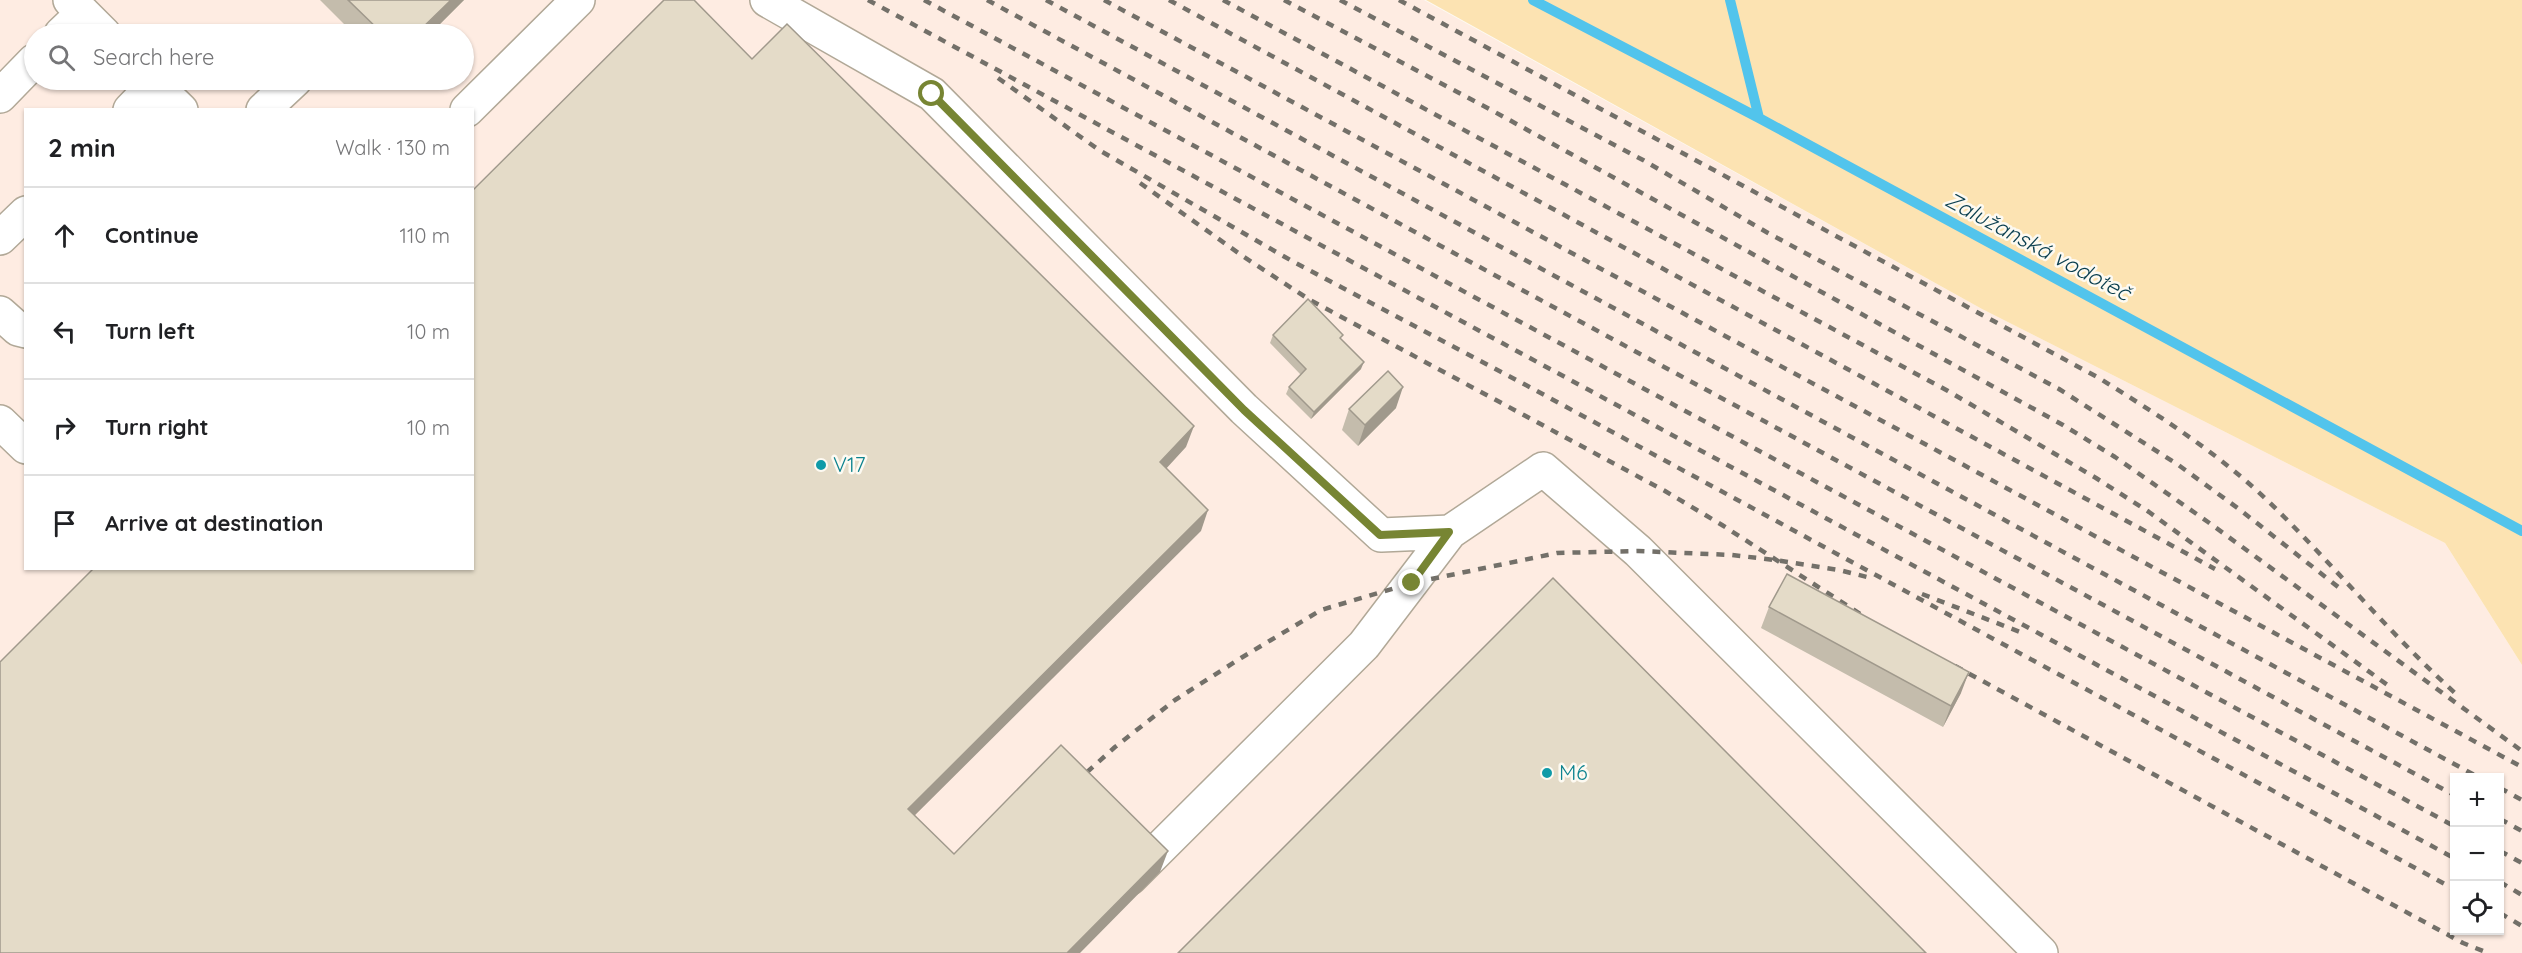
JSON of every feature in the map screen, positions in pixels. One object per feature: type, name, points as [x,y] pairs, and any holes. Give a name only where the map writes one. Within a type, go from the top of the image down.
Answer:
[{"type":"lane","points":[[469,108],[578,0]]},
{"type":"lane","points":[[767,0],[932,94],[1244,410],[1380,535],[1449,532]]},
{"type":"lane","points":[[0,96],[24,71]]},
{"type":"lane","points":[[132,108],[146,90]]},
{"type":"lane","points":[[161,90],[179,108]]},
{"type":"lane","points":[[265,108],[284,90]]},
{"type":"lane","points":[[0,238],[24,215]]},
{"type":"lane","points":[[0,313],[18,330],[24,331]]},
{"type":"lane","points":[[0,422],[24,445]]},
{"type":"lane","points":[[1113,895],[1364,645],[1449,532],[1543,469],[1638,550],[2041,953]]},
{"type":"shaded area","points":[[0,0],[1424,0],[1982,309],[2445,543],[2522,665],[2522,953],[0,953]]},
{"type":"shaded area","points":[[1426,0],[2522,0],[2522,665],[2445,543],[1982,309]]},
{"type":"building","points":[[348,0],[451,0],[426,24],[373,24]]},
{"type":"building","name":"V17","points":[[664,0],[694,0],[752,59],[787,24],[1194,426],[1160,462],[1208,510],[908,809],[954,854],[1061,745],[1168,851],[1067,953],[0,953],[0,662],[92,570],[474,570],[474,189]]},
{"type":"building","points":[[1308,299],[1343,335],[1340,338],[1364,362],[1314,412],[1289,387],[1306,369],[1273,335]]},
{"type":"building","points":[[1388,371],[1403,387],[1365,425],[1349,409]]},
{"type":"building","points":[[1787,574],[1969,672],[1951,706],[1769,607]]},
{"type":"building","name":"M6","points":[[1553,578],[1926,953],[1178,953]]},
{"type":"waterway","name":"Zalužanská vodoteč","points":[[1533,0],[1759,118],[2522,531]]},
{"type":"waterway","points":[[1730,0],[1759,118]]},
{"type":"railway","points":[[868,0],[2450,856]]},
{"type":"railway","points":[[924,0],[2450,824]]},
{"type":"railway","points":[[987,0],[2450,793]]},
{"type":"railway","points":[[1046,0],[2471,773]]},
{"type":"railway","points":[[1104,0],[2522,767]]},
{"type":"railway","points":[[1169,0],[2215,569]]},
{"type":"railway","points":[[1223,0],[1948,391],[2096,478],[2149,512],[2393,689]]},
{"type":"railway","points":[[1284,0],[1493,111],[2063,425],[2115,457],[2208,522],[2522,751]]},
{"type":"railway","points":[[1340,0],[1643,160],[1768,233],[2059,389],[2177,464],[2239,509],[2342,590]]},
{"type":"railway","points":[[1399,0],[2099,378],[2165,420],[2208,450],[2249,483],[2455,693]]},
{"type":"railway","points":[[998,78],[1099,150],[1292,261],[1524,384],[2450,887]]},
{"type":"railway","points":[[1140,183],[1244,257],[1310,300],[1665,491],[1865,617]]},
{"type":"railway","points":[[1075,783],[1115,747],[1175,700],[1321,610],[1412,583],[1557,553],[1638,551],[1732,555],[1839,570],[1871,578]]},
{"type":"railway","points":[[1922,594],[2020,632]]},
{"type":"railway","points":[[1955,666],[2463,943],[2488,953]]},
{"type":"railway","points":[[2504,790],[2522,800]]},
{"type":"railway","points":[[2504,821],[2522,831]]},
{"type":"railway","points":[[2504,853],[2522,863]]},
{"type":"railway","points":[[2504,884],[2522,895]]},
{"type":"railway","points":[[2504,915],[2522,926]]},
{"type":"place","name":"V17","points":[[821,465]]},
{"type":"place","name":"M6","points":[[1547,773]]},
{"type":"route","points":[[932,94],[1244,410],[1380,535],[1449,532],[1412,583]]}]
